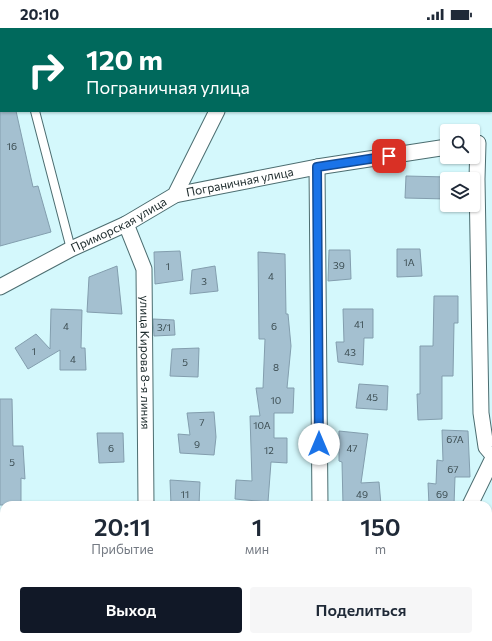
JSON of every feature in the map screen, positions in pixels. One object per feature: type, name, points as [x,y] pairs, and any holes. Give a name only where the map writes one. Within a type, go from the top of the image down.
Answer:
[{"type":"street","name":"Приморская улица","points":[[0,287],[71,248],[126,224],[175,195],[216,112]]},
{"type":"street","points":[[481,142],[477,179],[481,413],[486,447],[492,454]]},
{"type":"street","name":"Пограничная улица","points":[[175,195],[317,167],[440,148]]},
{"type":"street","points":[[317,167],[320,501]]},
{"type":"street","name":"улица Кирова 8-я линия","points":[[126,224],[144,269],[146,501]]},
{"type":"street","points":[[472,501],[492,460]]},
{"type":"lane","points":[[35,112],[71,248]]},
{"type":"building","points":[[0,112],[16,112],[33,187],[38,186],[51,232],[0,246]]},
{"type":"building","points":[[406,176],[440,177],[440,199],[405,198]]},
{"type":"building","points":[[397,249],[420,249],[422,276],[397,277]]},
{"type":"building","points":[[329,250],[350,250],[351,279],[328,281]]},
{"type":"building","points":[[180,251],[183,280],[155,284],[154,252]]},
{"type":"building","points":[[258,252],[285,254],[286,314],[288,314],[291,346],[287,388],[294,388],[293,413],[274,413],[274,438],[287,438],[287,463],[271,462],[268,501],[235,499],[236,480],[252,481],[250,416],[260,416],[256,388],[263,388],[265,339],[259,339]]},
{"type":"building","points":[[117,266],[122,314],[87,312],[89,277]]},
{"type":"building","points":[[215,266],[218,291],[190,294],[192,270]]},
{"type":"building","points":[[434,296],[458,296],[458,323],[454,323],[453,376],[442,376],[442,419],[418,420],[417,394],[420,394],[420,346],[433,346]]},
{"type":"building","points":[[51,309],[82,310],[81,348],[85,348],[86,370],[60,370],[60,350],[28,369],[15,348],[36,334],[50,349]]},
{"type":"building","points":[[343,309],[373,309],[373,338],[364,338],[363,365],[338,362],[336,342],[344,342]]},
{"type":"building","points":[[153,319],[174,320],[175,335],[154,336]]},
{"type":"building","points":[[199,348],[198,377],[170,376],[172,349]]},
{"type":"building","points":[[359,384],[388,386],[387,410],[356,408]]},
{"type":"building","points":[[0,399],[12,399],[13,446],[23,446],[25,479],[21,478],[21,501],[0,501]]},
{"type":"building","points":[[214,412],[216,437],[214,455],[180,453],[178,434],[190,435],[187,413]]},
{"type":"building","points":[[442,430],[468,431],[470,477],[455,477],[454,501],[429,501],[428,483],[436,484],[437,460],[443,461]]},
{"type":"building","points":[[339,431],[368,434],[361,483],[379,482],[381,501],[343,501],[342,462],[339,461]]},
{"type":"building","points":[[97,433],[123,433],[124,462],[99,463]]},
{"type":"building","points":[[170,480],[200,482],[199,501],[171,501]]},
{"type":"route","points":[[319,444],[317,167],[389,156]]}]
